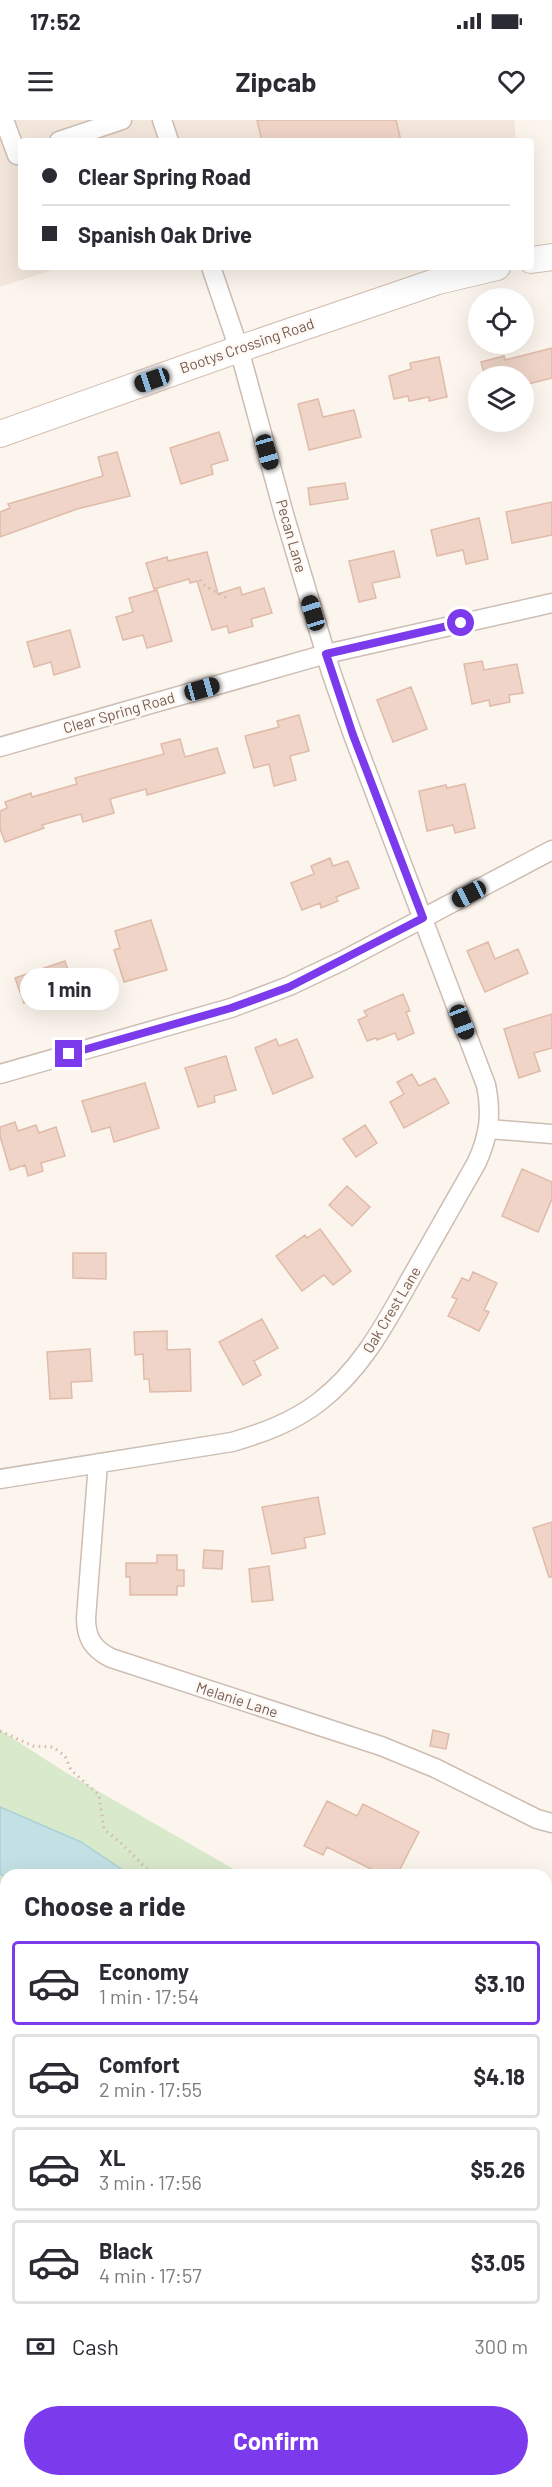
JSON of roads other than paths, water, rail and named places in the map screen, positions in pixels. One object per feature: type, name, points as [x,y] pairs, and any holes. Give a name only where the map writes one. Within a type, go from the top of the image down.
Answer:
[{"type":"street","points":[[4,120],[18,155]]},
{"type":"street","points":[[68,138],[122,120]]},
{"type":"street","points":[[162,120],[168,138]]},
{"type":"street","points":[[534,260],[552,257]]},
{"type":"street","name":"Pecan Lane","points":[[212,270],[239,349],[284,514],[353,735],[486,1084],[490,1104],[489,1129]]},
{"type":"street","name":"Bootys Crossing Road","points":[[0,434],[438,281],[484,270]]},
{"type":"street","name":"Clear Spring Road","points":[[0,747],[326,654],[552,603]]},
{"type":"street","points":[[0,1074],[240,1004],[289,987],[552,850]]},
{"type":"street","points":[[489,1129],[552,1134]]},
{"type":"street","name":"Oak Crest Lane","points":[[0,1479],[232,1442],[282,1424],[318,1403],[342,1382],[373,1345],[477,1162],[489,1129]]},
{"type":"street","name":"Melanie Lane","points":[[98,1463],[86,1634],[98,1651],[111,1658],[381,1746],[435,1768],[537,1819],[552,1823]]},
{"type":"water","points":[[0,1807],[81,1842],[121,1869],[0,1869]]}]
